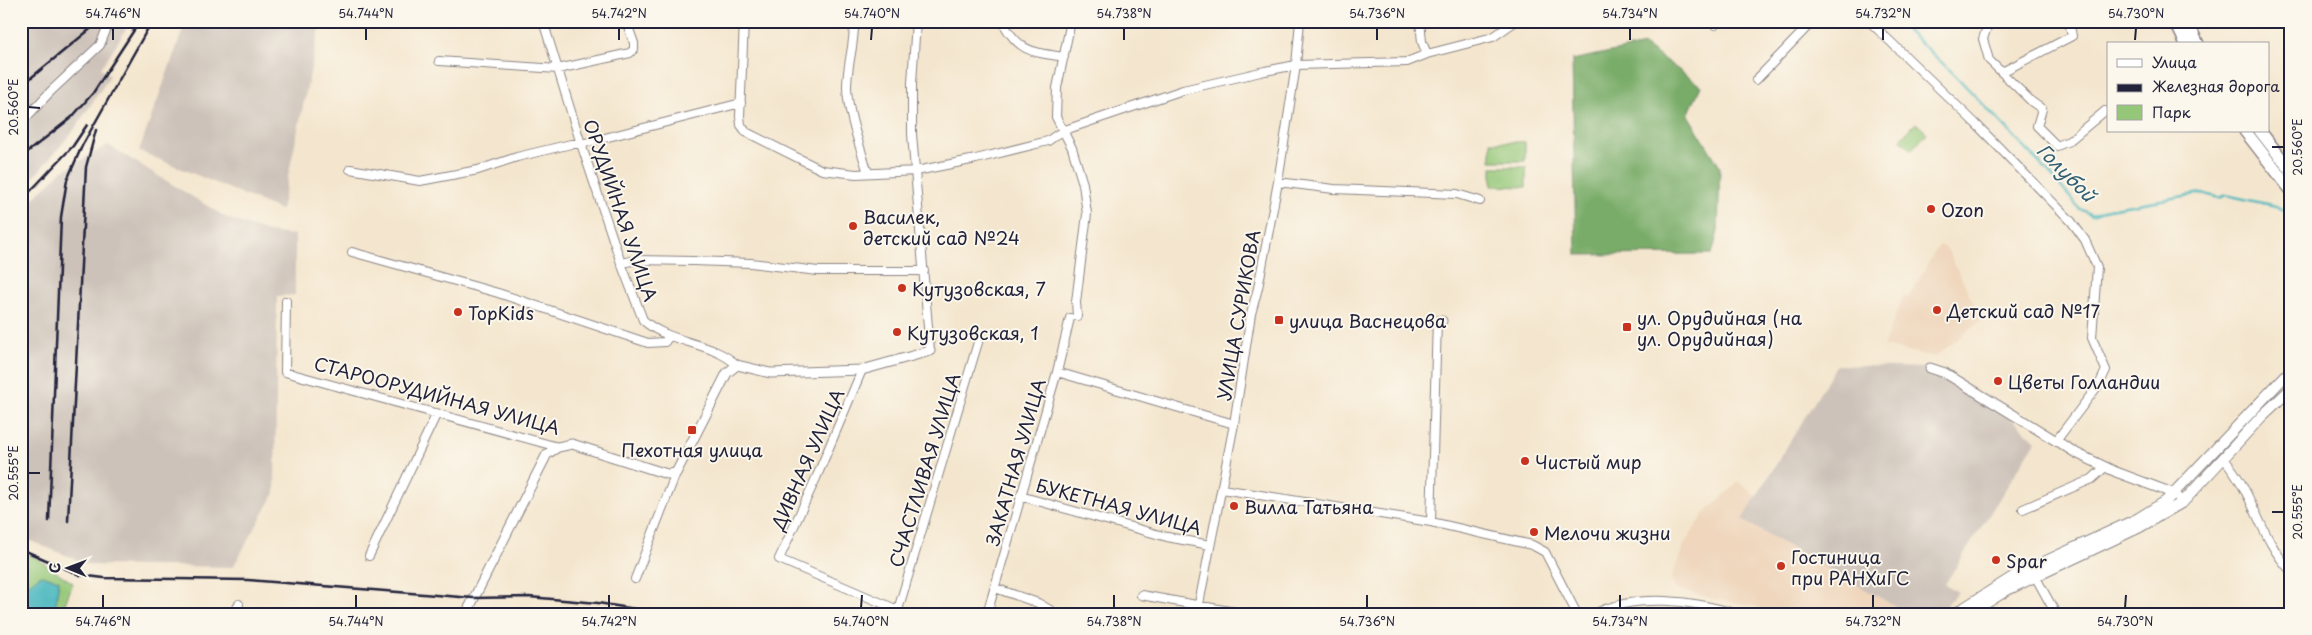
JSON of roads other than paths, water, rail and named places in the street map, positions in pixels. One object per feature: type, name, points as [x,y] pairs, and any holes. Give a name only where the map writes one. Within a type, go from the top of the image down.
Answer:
[{"type":"main road","points":[[2175,21],[2185,42]]},
{"type":"main road","points":[[2187,21],[2197,42]]},
{"type":"main road","points":[[2246,132],[2291,190]]},
{"type":"main road","points":[[2261,132],[2291,171]]},
{"type":"main road","points":[[1954,614],[2016,575],[2137,518],[2175,494],[2252,408],[2291,370]]},
{"type":"main road","points":[[1969,614],[2035,576],[2144,524],[2182,502],[2262,416],[2291,389]]},
{"type":"street","points":[[21,123],[50,92],[100,45],[107,28],[106,21]]},
{"type":"street","name":"ОРУДИЙНАЯ УЛИЦА","points":[[543,21],[581,144],[621,263],[643,320],[649,326],[670,336],[728,357],[737,365],[770,372],[862,370],[930,351]]},
{"type":"street","points":[[440,61],[558,69],[630,52],[634,49],[634,44],[626,21]]},
{"type":"street","points":[[731,21],[743,24],[740,103],[741,125],[746,132],[822,170],[868,173],[916,171],[976,159],[1048,141],[1062,131],[1183,90],[1296,65],[1407,62],[1427,54],[1493,38],[1516,21]]},
{"type":"street","points":[[854,21],[854,46],[849,63],[848,98],[868,173]]},
{"type":"street","points":[[916,21],[912,83],[912,134],[930,351]]},
{"type":"street","points":[[1002,21],[1010,35],[1020,46],[1033,53],[1064,57]]},
{"type":"street","name":"ЗАКАТНАЯ УЛИЦА","points":[[987,614],[1020,496],[1074,317],[1087,214],[1083,184],[1072,148],[1056,117],[1055,102],[1070,21]]},
{"type":"street","name":"УЛИЦА СУРИКОВА","points":[[1198,610],[1234,424],[1251,314],[1258,288],[1278,182],[1296,65],[1300,21]]},
{"type":"street","points":[[1420,21],[1422,42],[1427,54]]},
{"type":"street","points":[[1756,80],[1813,21]]},
{"type":"street","points":[[1869,21],[1975,122],[2072,221],[2090,249],[2097,267],[2092,338],[2106,370],[2100,383],[2056,441]]},
{"type":"street","points":[[1988,21],[1983,39],[1989,60],[2042,109],[2037,126],[2057,146],[2069,140],[2104,111]]},
{"type":"street","points":[[2002,72],[2072,36],[2069,21]]},
{"type":"street","points":[[350,169],[420,181],[478,170],[517,156],[571,144],[581,144],[740,103]]},
{"type":"street","points":[[1278,182],[1343,190],[1457,194],[1480,201]]},
{"type":"street","points":[[352,252],[498,293],[648,343],[665,342],[670,336]]},
{"type":"street","points":[[621,263],[637,260],[693,261],[761,264],[818,271],[924,271]]},
{"type":"street","name":"СТАРООРУДИЙНАЯ УЛИЦА","points":[[286,301],[285,372],[558,446],[572,444],[667,474],[676,473]]},
{"type":"street","points":[[1431,522],[1440,321]]},
{"type":"street","name":"СЧАСТЛИВАЯ УЛИЦА","points":[[779,559],[898,610],[979,339]]},
{"type":"street","points":[[635,578],[676,473],[727,374],[737,365]]},
{"type":"street","points":[[1930,368],[1945,373],[2056,441],[2105,467],[2175,494],[2182,502]]},
{"type":"street","name":"ДИВНАЯ УЛИЦА","points":[[779,559],[862,370]]},
{"type":"street","points":[[1057,372],[1234,424]]},
{"type":"street","points":[[369,556],[437,413]]},
{"type":"street","points":[[466,614],[547,454],[558,446]]},
{"type":"street","points":[[2224,459],[2246,490],[2275,550],[2291,571]]},
{"type":"street","points":[[2023,508],[2092,479],[2105,467]]},
{"type":"street","points":[[1222,489],[1431,522],[1539,547],[1545,552],[1576,614]]},
{"type":"street","name":"БУКЕТНАЯ УЛИЦА","points":[[1020,496],[1167,537],[1210,545]]},
{"type":"street","points":[[2035,576],[2056,614]]},
{"type":"street","points":[[995,588],[1038,603],[1056,614]]},
{"type":"street","points":[[1141,595],[1198,610],[1246,614]]},
{"type":"street","points":[[1594,614],[1618,605],[1651,602],[1690,604],[1737,614]]},
{"type":"street","points":[[234,614],[239,604]]},
{"type":"water","points":[[41,575],[59,580],[56,604],[47,614],[21,614],[21,590]]},
{"type":"waterway","name":"Голубой","points":[[1901,21],[1907,30],[1953,73],[2051,175],[2080,209],[2092,215],[2108,209],[2202,193],[2219,198],[2226,195],[2276,206],[2291,214]]},
{"type":"railway","points":[[21,86],[100,21]]},
{"type":"railway","points":[[21,157],[72,117],[93,93],[140,21]]},
{"type":"railway","points":[[49,521],[61,217],[67,180],[82,146],[152,21]]},
{"type":"railway","points":[[21,201],[73,146],[87,125]]},
{"type":"railway","points":[[68,521],[86,167],[96,130]]},
{"type":"railway","points":[[21,549],[80,575],[104,578],[248,580],[473,598],[529,597],[598,603],[666,614]]},
{"type":"place","name":"Ozon","points":[[1931,209]]},
{"type":"place","name":"Василек, детский сад №24","points":[[853,226]]},
{"type":"place","name":"Кутузовская, 7","points":[[902,288]]},
{"type":"place","name":"Детский сад №17","points":[[1937,310]]},
{"type":"place","name":"TopKids","points":[[458,312]]},
{"type":"place","name":"улица Васнецова","points":[[1279,320]]},
{"type":"place","name":"ул. Орудийная (на ул. Орудийная)","points":[[1627,327]]},
{"type":"place","name":"Кутузовская, 1","points":[[897,332]]},
{"type":"place","name":"Цветы Голландии","points":[[1998,381]]},
{"type":"place","name":"Пехотная улица","points":[[692,430]]},
{"type":"place","name":"Чистый мир","points":[[1525,461]]},
{"type":"place","name":"Вилла Татьяна","points":[[1234,506]]},
{"type":"place","name":"Мелочи жизни","points":[[1534,532]]},
{"type":"place","name":"Spar","points":[[1996,560]]},
{"type":"place","name":"Гостиница при РАНХиГС","points":[[1781,566]]}]
